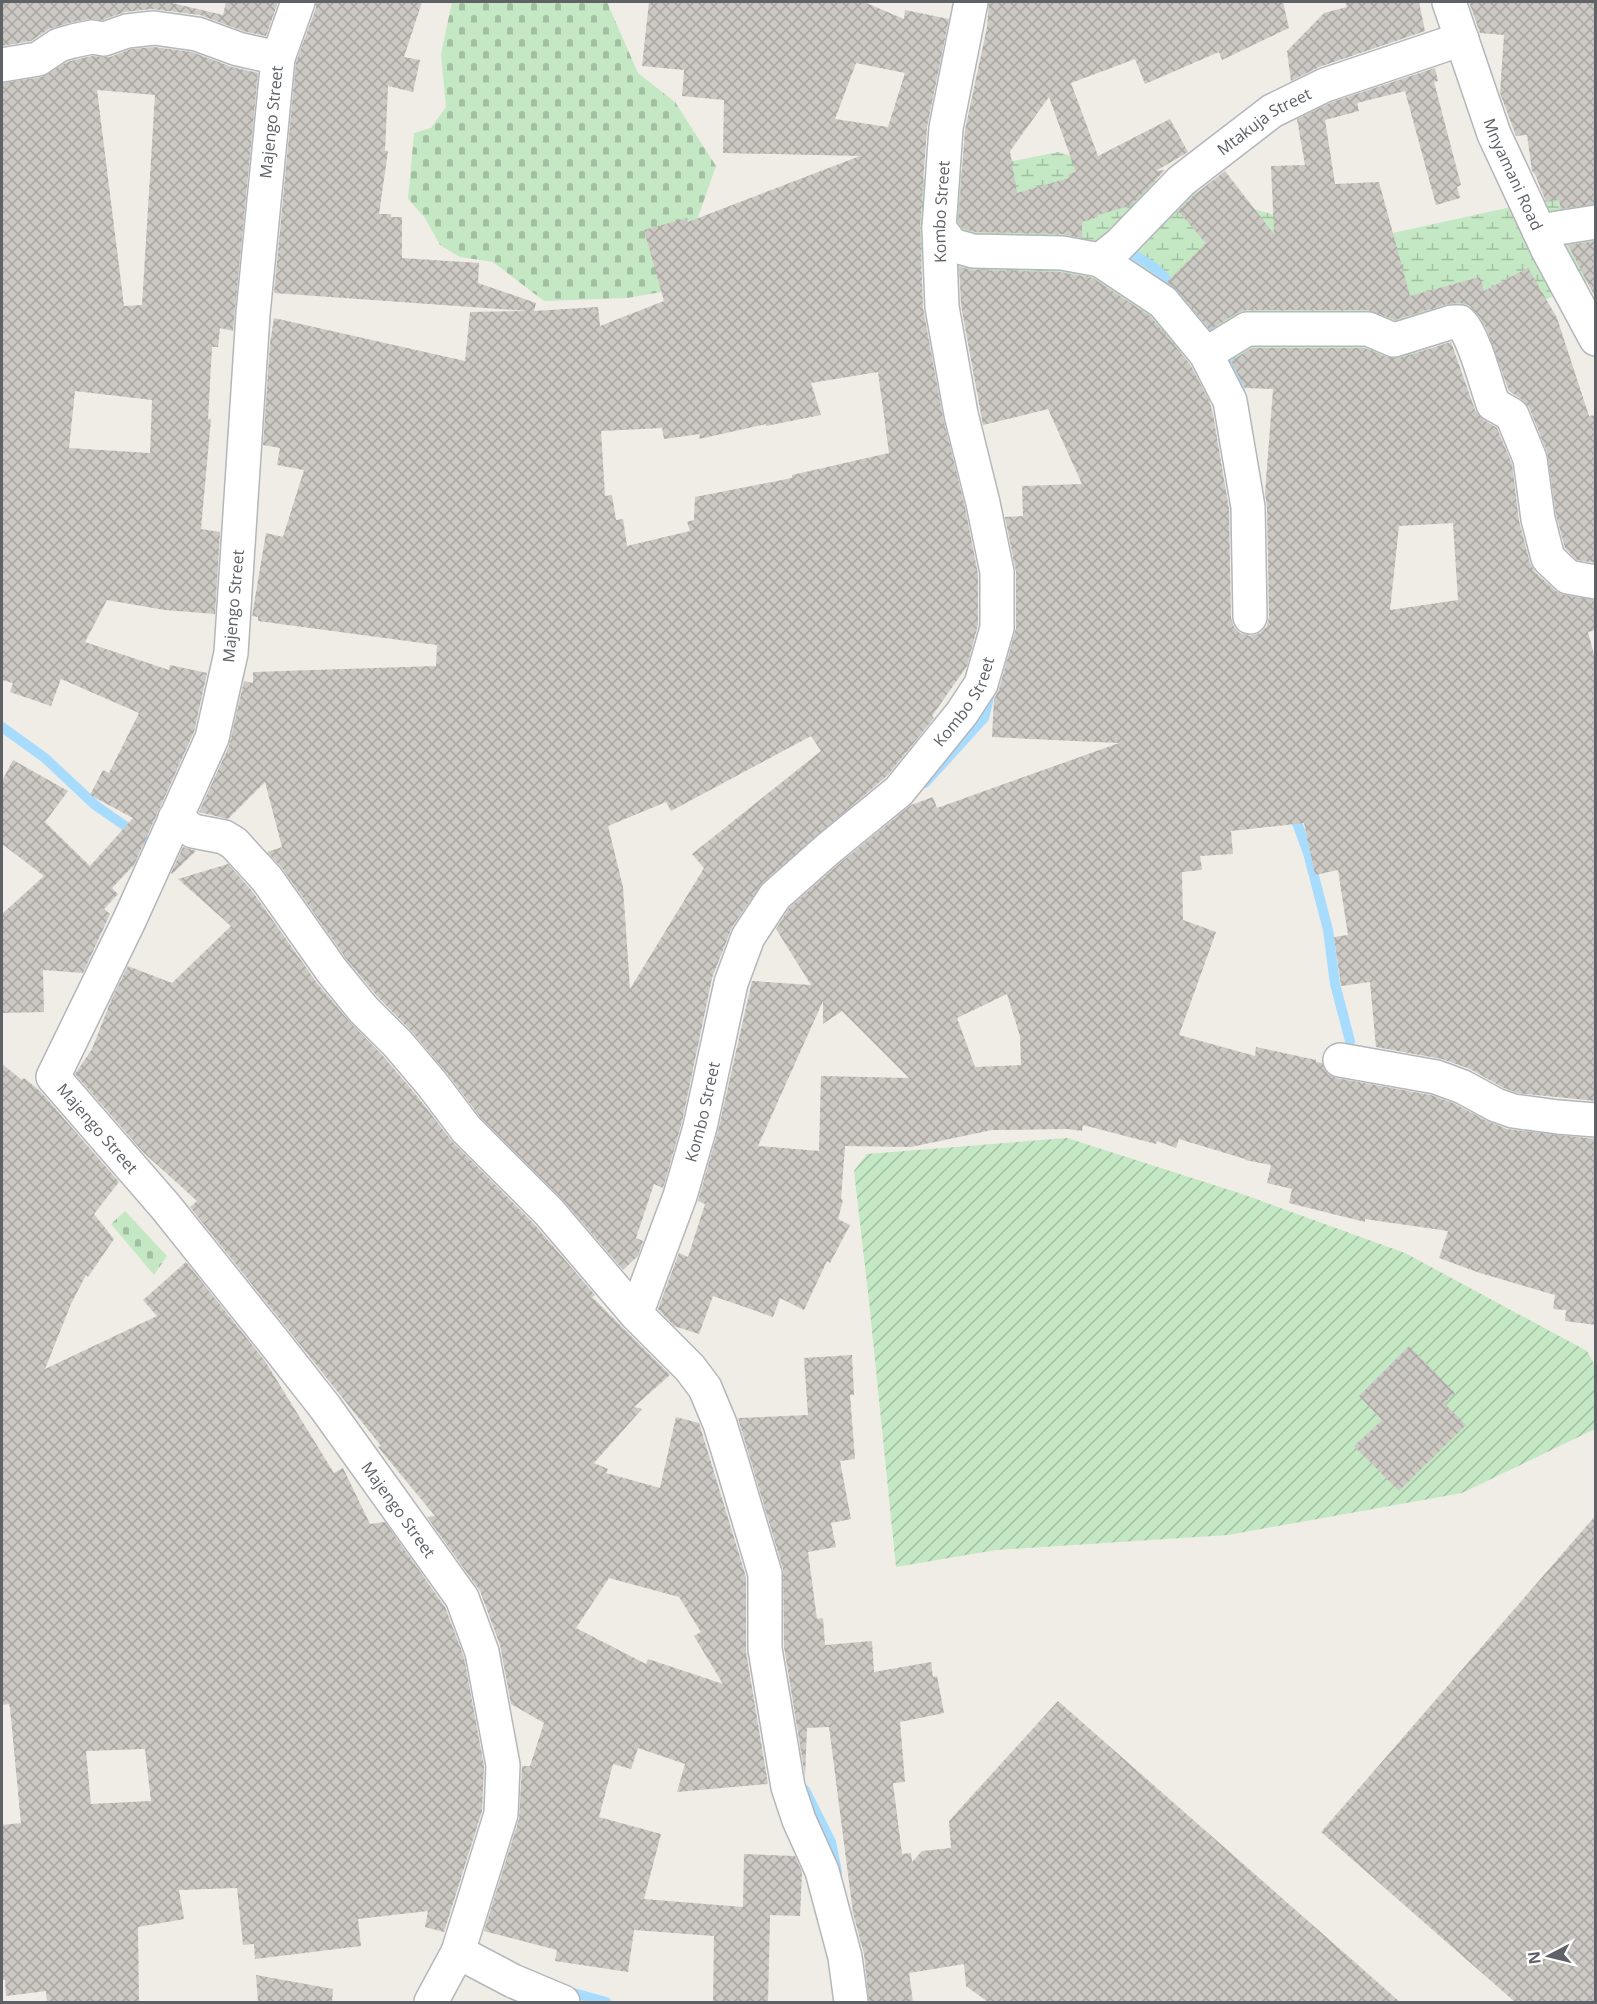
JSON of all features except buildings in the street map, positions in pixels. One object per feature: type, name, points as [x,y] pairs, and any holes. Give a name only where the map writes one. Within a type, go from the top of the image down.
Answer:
[{"type":"street","name":"Majengo Street","points":[[298,2],[278,58],[253,314],[231,653],[212,738],[129,921],[53,1077],[165,1206],[274,1341],[325,1407],[462,1598],[482,1652],[503,1765],[501,1814],[458,1952]]},
{"type":"street","name":"Kombo Street","points":[[636,1314],[680,1196],[700,1127],[731,983],[748,937],[775,896],[906,783],[962,713],[981,684],[997,628],[997,572],[983,503],[960,414],[942,307],[939,228],[946,128],[971,2]]},
{"type":"street","name":"Mnyamani Road","points":[[1449,2],[1494,134],[1539,231],[1596,339]]},
{"type":"street","points":[[2,65],[38,59],[59,45],[73,41],[92,37],[104,39],[127,31],[154,28],[197,34],[238,49],[278,58]]},
{"type":"street","name":"Mtakuja Street","points":[[1100,260],[1119,245],[1181,182],[1272,111],[1325,85],[1462,39]]},
{"type":"street","points":[[1539,231],[1596,222]]},
{"type":"street","points":[[939,228],[952,245],[973,251],[1062,253],[1100,260],[1163,303],[1206,354],[1230,401],[1248,507],[1250,617]]},
{"type":"street","points":[[1206,354],[1227,343],[1246,329],[1368,329],[1394,340],[1460,321],[1466,327],[1473,344],[1493,404],[1512,415],[1530,459],[1538,519],[1548,558],[1568,577],[1596,582]]},
{"type":"street","points":[[175,818],[194,831],[224,837],[234,843],[267,879],[363,1009],[419,1068],[466,1129],[549,1212],[636,1314],[690,1368],[705,1388],[720,1424],[765,1574],[765,1649],[788,1787],[799,1820],[822,1871],[845,1957],[851,2002]]},
{"type":"street","points":[[1340,1060],[1436,1077],[1463,1087],[1496,1106],[1514,1111],[1596,1120]]},
{"type":"street","points":[[430,2002],[458,1952],[513,1981],[563,2002]]},
{"type":"green space","points":[[452,2],[607,2],[638,73],[675,102],[716,166],[697,220],[690,287],[627,298],[544,301],[493,262],[460,257],[440,245],[425,218],[408,199],[414,133],[431,128],[446,107],[441,54]]},
{"type":"green space","points":[[1058,152],[1361,240],[1571,194],[1595,193],[1595,279],[1394,362],[1201,359],[890,250],[923,179]]},
{"type":"green space","points":[[1067,1138],[1242,1194],[1405,1253],[1587,1351],[1595,1366],[1595,1429],[1462,1493],[1228,1535],[996,1550],[896,1567],[854,1171],[867,1154]]},
{"type":"green space","points":[[125,1211],[167,1256],[154,1275],[111,1224]]},
{"type":"waterway","points":[[1125,249],[1155,268],[1178,291]]},
{"type":"waterway","points":[[1203,318],[1227,343],[1240,390]]},
{"type":"waterway","points":[[925,783],[984,718],[990,693]]},
{"type":"waterway","points":[[2,727],[45,758],[95,805],[151,844]]},
{"type":"waterway","points":[[1293,812],[1308,853],[1328,930],[1335,984],[1350,1041]]},
{"type":"waterway","points":[[805,1790],[831,1842],[837,1872]]},
{"type":"waterway","points":[[563,1990],[606,2002]]}]
